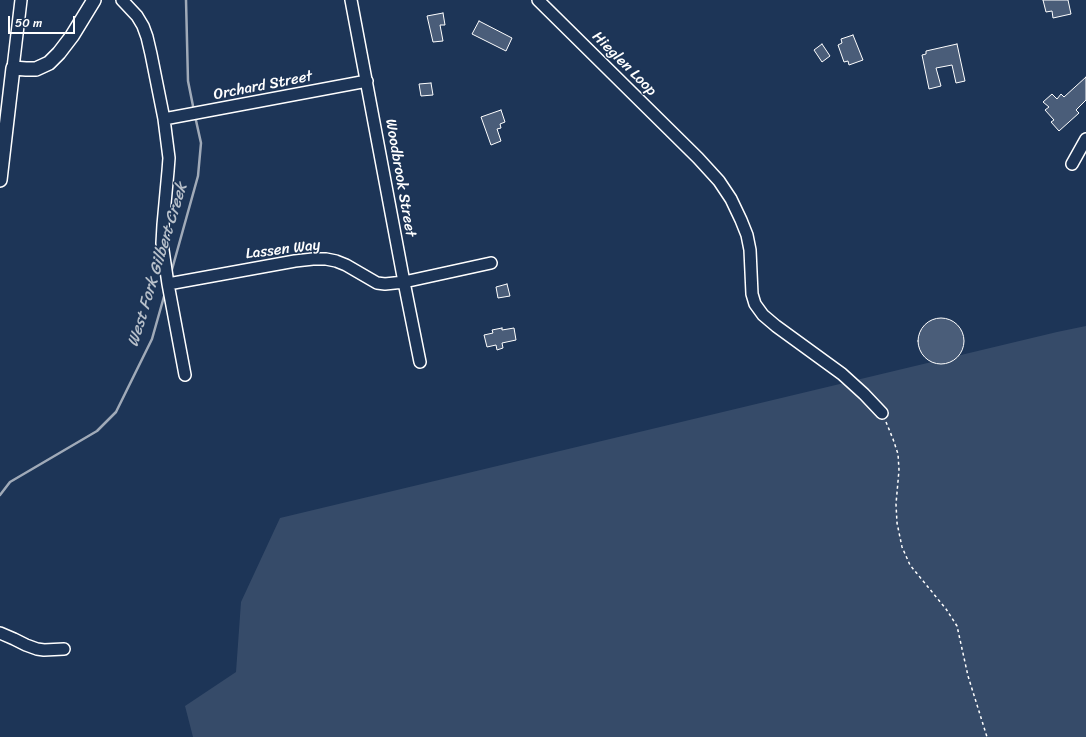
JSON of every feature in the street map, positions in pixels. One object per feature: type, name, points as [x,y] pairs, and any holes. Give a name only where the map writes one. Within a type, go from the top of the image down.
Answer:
[{"type":"main road","points":[[0,180],[13,68],[36,69],[49,63],[72,36],[94,0]]},
{"type":"street","points":[[13,68],[21,0]]},
{"type":"street","points":[[122,0],[137,16],[147,37],[164,119],[169,158],[162,243],[185,375]]},
{"type":"street","name":"Woodbrook Street","points":[[351,0],[420,362]]},
{"type":"street","name":"Hieglen Loop","points":[[538,0],[688,148],[719,181],[731,199],[747,235],[750,250],[752,294],[755,304],[763,315],[842,374],[882,413]]},
{"type":"street","name":"Orchard Street","points":[[164,119],[367,81]]},
{"type":"street","points":[[1072,164],[1086,139]]},
{"type":"street","name":"Lassen Way","points":[[168,284],[295,261],[326,259],[336,261],[346,265],[377,283],[385,284],[404,282],[491,263]]},
{"type":"street","points":[[0,633],[37,649],[64,649]]},
{"type":"path","points":[[882,413],[898,454],[899,470],[896,504],[897,523],[902,547],[910,565],[946,609],[957,626],[968,676],[987,737]]},
{"type":"shaded area","points":[[1086,326],[1086,737],[193,737],[185,706],[236,672],[241,602],[280,518]]},
{"type":"building","points":[[1043,0],[1068,0],[1071,14],[1053,18],[1052,11],[1046,12]]},
{"type":"building","points":[[443,13],[445,25],[440,25],[443,41],[433,42],[427,16]]},
{"type":"building","points":[[479,21],[512,38],[506,51],[472,34]]},
{"type":"building","points":[[853,35],[863,60],[849,65],[848,61],[844,62],[838,45],[842,43],[841,39]]},
{"type":"building","points":[[822,44],[830,56],[822,62],[814,50]]},
{"type":"building","points":[[957,44],[965,81],[956,83],[952,65],[936,68],[941,86],[929,89],[922,55],[926,54],[926,51]]},
{"type":"building","points":[[1086,77],[1086,100],[1076,110],[1079,113],[1059,131],[1051,122],[1054,120],[1045,110],[1049,107],[1043,102],[1052,94],[1057,99],[1061,94],[1064,97]]},
{"type":"building","points":[[431,83],[433,95],[421,96],[419,84]]},
{"type":"building","points":[[501,110],[505,122],[500,124],[501,128],[497,129],[501,141],[491,145],[481,117]]},
{"type":"building","points":[[507,284],[510,296],[498,298],[496,287]]},
{"type":"building","points":[[941,318],[954,322],[960,328],[964,341],[960,354],[954,360],[941,364],[928,360],[922,354],[918,341],[922,328],[928,322]]},
{"type":"building","points":[[502,328],[502,330],[514,328],[516,340],[502,343],[503,348],[497,350],[496,345],[487,347],[484,335],[493,333],[492,330]]},
{"type":"waterway","name":"West Fork Gilbert Creek","points":[[186,0],[188,81],[194,111]]},
{"type":"waterway","name":"West Fork Gilbert Creek","points":[[171,273],[198,176],[201,143],[195,116]]},
{"type":"waterway","name":"West Fork Gilbert Creek","points":[[0,495],[10,482],[97,431],[116,412],[152,339],[165,293]]}]
